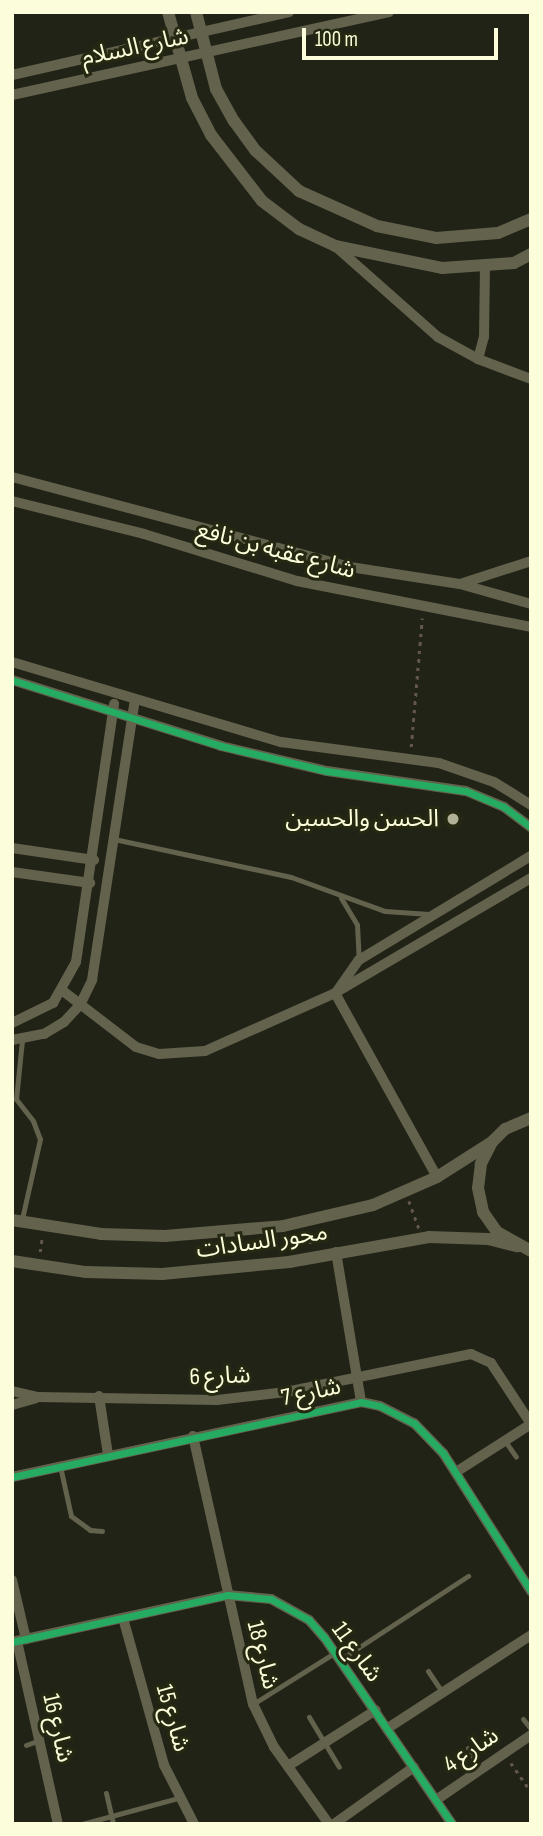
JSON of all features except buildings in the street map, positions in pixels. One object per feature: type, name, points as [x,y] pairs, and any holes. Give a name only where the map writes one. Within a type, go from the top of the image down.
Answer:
[{"type":"street","points":[[168,12],[178,59],[211,135],[262,201],[299,229],[335,246],[442,268],[485,267],[531,254]]},
{"type":"street","points":[[196,12],[216,89],[234,121],[256,151],[299,191],[377,226],[436,239],[498,233],[531,219]]},
{"type":"street","name":"شارع السلام","points":[[12,75],[289,12]]},
{"type":"street","name":"شارع السلام","points":[[12,95],[389,12]]},
{"type":"street","points":[[335,246],[402,310],[478,359],[531,379]]},
{"type":"street","points":[[478,359],[484,337],[485,267]]},
{"type":"street","name":"شارع عقبه بن نافع","points":[[12,477],[350,567],[460,584],[531,604]]},
{"type":"street","points":[[45,509],[50,485]]},
{"type":"street","name":"شارع عقبه بن نافع","points":[[12,501],[298,581],[424,603],[531,627]]},
{"type":"street","points":[[460,584],[531,561]]},
{"type":"street","points":[[12,662],[281,742],[439,763],[476,774],[531,805]]},
{"type":"street","points":[[12,680],[221,746],[327,771],[466,791],[504,807],[531,827]]},
{"type":"street","points":[[12,1023],[41,1012],[64,991],[76,962],[94,860],[116,694]]},
{"type":"street","points":[[17,1040],[64,1022],[80,1005],[95,966],[135,700]]},
{"type":"street","points":[[12,848],[94,860]]},
{"type":"street","points":[[335,993],[359,960],[431,914],[531,856]]},
{"type":"street","points":[[12,872],[90,883]]},
{"type":"street","points":[[64,991],[136,1047],[182,1055],[217,1046],[335,993],[531,878]]},
{"type":"street","points":[[335,993],[437,1177]]},
{"type":"street","name":"محور السادات","points":[[17,1221],[165,1237],[308,1221],[373,1205],[437,1177],[492,1142],[505,1129],[531,1118]]},
{"type":"street","points":[[492,1142],[479,1176],[484,1212],[497,1232],[527,1250]]},
{"type":"street","name":"محور السادات","points":[[12,1262],[162,1274],[313,1257],[422,1238],[458,1236],[527,1250]]},
{"type":"street","points":[[336,1252],[361,1402]]},
{"type":"street","name":"شارع 6","points":[[12,1391],[38,1397],[228,1399],[286,1392],[356,1376],[479,1354],[491,1363],[531,1424]]},
{"type":"street","points":[[99,1396],[108,1455]]},
{"type":"street","name":"شارع 6","points":[[12,1405],[38,1397]]},
{"type":"street","name":"شارع 7","points":[[12,1477],[361,1402],[414,1423],[456,1472],[530,1589]]},
{"type":"street","points":[[456,1472],[531,1424]]},
{"type":"street","name":"شارع 18","points":[[193,1436],[253,1704],[288,1766],[331,1824]]},
{"type":"street","name":"شارع 16","points":[[12,1580],[19,1640],[58,1824]]},
{"type":"street","name":"شارع 11","points":[[19,1640],[227,1595],[271,1599],[309,1620],[339,1655],[452,1824]]},
{"type":"street","name":"شارع 15","points":[[123,1618],[164,1765],[178,1798],[194,1824]]},
{"type":"street","points":[[388,1728],[531,1635]]},
{"type":"street","points":[[288,1766],[376,1710]]},
{"type":"street","name":"شارع 4","points":[[436,1800],[531,1732]]},
{"type":"street","name":"شارع 4","points":[[331,1824],[414,1767]]},
{"type":"lane","points":[[114,839],[291,877],[341,898],[385,911],[431,914]]},
{"type":"lane","points":[[341,898],[357,925],[359,960]]},
{"type":"lane","points":[[17,1040],[16,1099],[40,1139],[17,1221]]},
{"type":"lane","points":[[505,1441],[516,1457]]},
{"type":"lane","points":[[60,1466],[71,1516],[90,1530],[102,1531]]},
{"type":"lane","points":[[253,1704],[468,1576]]},
{"type":"lane","points":[[428,1671],[443,1693]]},
{"type":"lane","points":[[309,1717],[339,1768]]},
{"type":"lane","points":[[523,1718],[531,1732]]},
{"type":"lane","points":[[26,1745],[40,1740]]},
{"type":"lane","points":[[468,1748],[480,1769]]},
{"type":"lane","points":[[106,1793],[113,1824]]},
{"type":"lane","points":[[82,1824],[178,1798]]},
{"type":"path","points":[[410,761],[424,603]]},
{"type":"path","points":[[406,1191],[422,1238]]},
{"type":"path","points":[[308,1221],[313,1257]]},
{"type":"path","points":[[37,1265],[45,1225]]},
{"type":"path","points":[[505,1753],[531,1792]]},
{"type":"cycle path","points":[[12,680],[221,746],[327,771],[466,791],[504,807],[531,827]]},
{"type":"cycle path","points":[[12,1477],[361,1402],[380,1406],[414,1423],[443,1453],[531,1591]]},
{"type":"cycle path","points":[[12,1642],[227,1595],[271,1599],[309,1620],[324,1637],[452,1824]]},
{"type":"place","name":"الحسن والحسين","points":[[453,819]]}]
